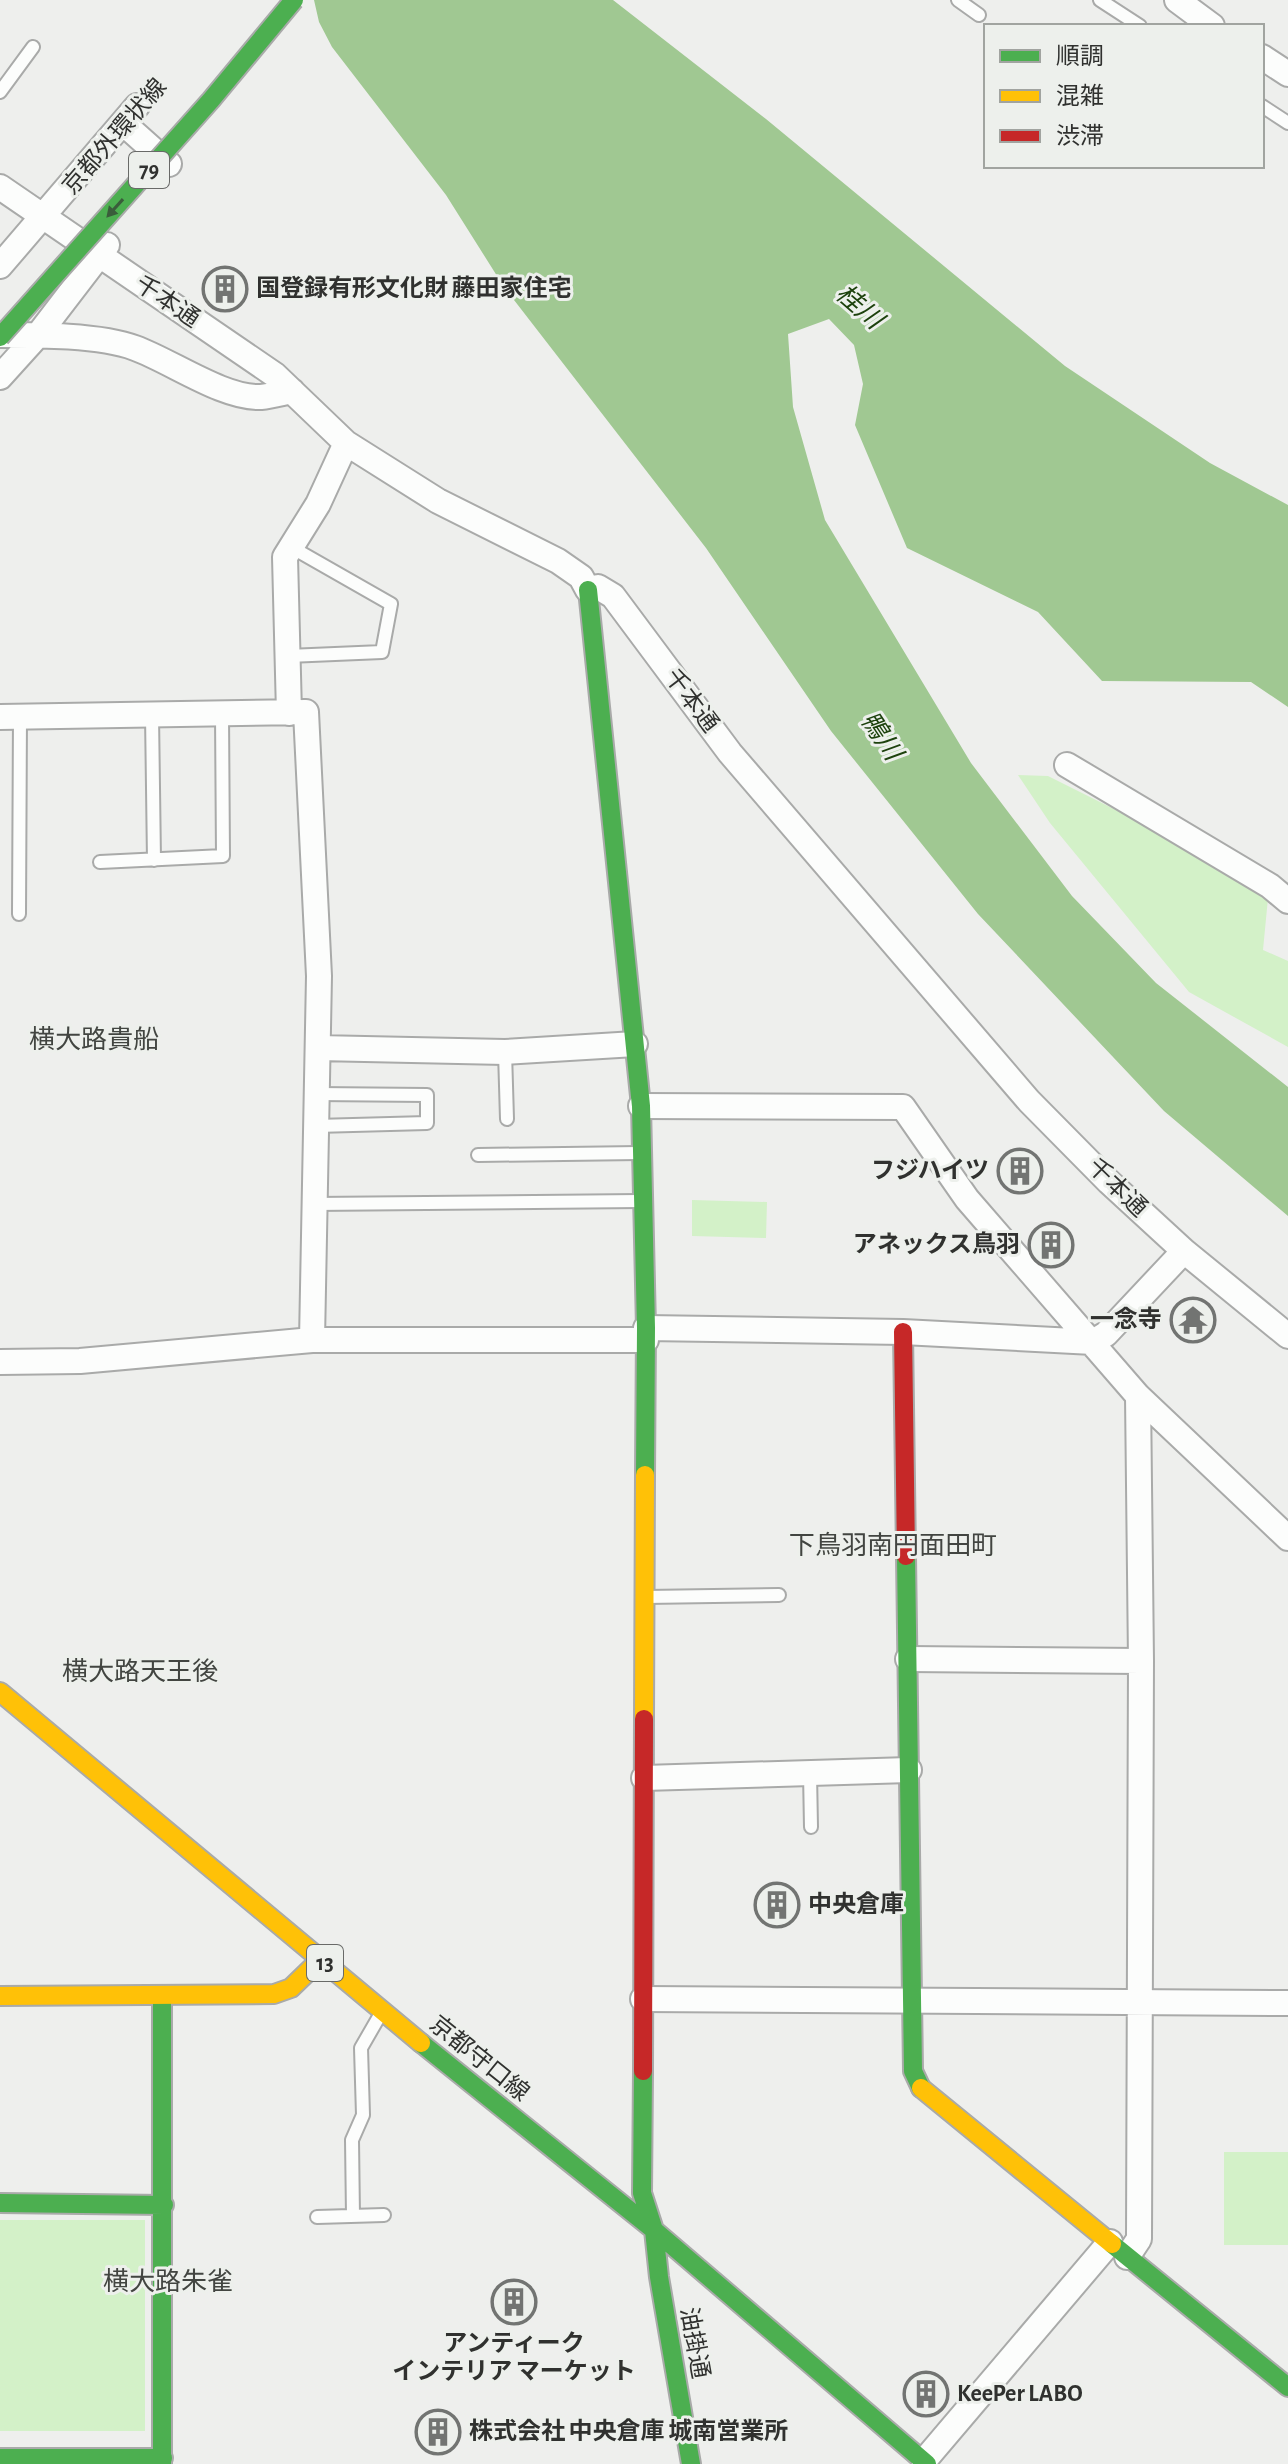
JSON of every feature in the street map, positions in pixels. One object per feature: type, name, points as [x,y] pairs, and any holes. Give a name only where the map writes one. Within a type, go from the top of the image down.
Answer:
[{"type":"street","points":[[0,377],[38,335],[99,255],[171,139],[278,0]]},
{"type":"street","name":"京都外環状線","points":[[0,336],[211,100],[294,0]]},
{"type":"street","points":[[1177,0],[1209,24]]},
{"type":"street","points":[[1264,58],[1288,74]]},
{"type":"street","points":[[0,266],[130,115],[171,139]]},
{"type":"street","name":"京都外環状線","points":[[134,153],[171,139]]},
{"type":"street","name":"千本通","points":[[0,187],[275,375],[346,443],[438,501],[558,561],[581,577],[588,590],[598,587],[613,596],[730,753],[1029,1101],[1109,1182],[1184,1251],[1288,1336]]},
{"type":"street","name":"京都外環状線","points":[[51,246],[82,212]]},
{"type":"street","points":[[0,336],[38,335],[110,342],[134,348],[235,394],[260,397],[292,391]]},
{"type":"street","points":[[289,713],[285,557],[318,504],[346,443]]},
{"type":"street","name":"油掛通","points":[[588,590],[635,1044],[643,1153],[646,1334],[642,2193],[654,2230],[659,2277],[691,2464]]},
{"type":"street","points":[[10,717],[306,712],[319,976],[312,1340]]},
{"type":"street","points":[[1067,765],[1270,886],[1288,901]]},
{"type":"street","points":[[318,1048],[505,1052],[635,1044]]},
{"type":"street","points":[[641,1106],[903,1107],[967,1199],[1138,1396],[1288,1538]]},
{"type":"street","points":[[0,1362],[80,1361],[312,1340],[903,1332],[1093,1342],[1106,1334],[1184,1251]]},
{"type":"street","points":[[903,1332],[913,2071],[922,2090],[1288,2387]]},
{"type":"street","points":[[926,2463],[1118,2250],[1139,2239],[1141,1661],[1138,1396]]},
{"type":"street","points":[[908,1659],[1141,1661]]},
{"type":"street","name":"京都守口線","points":[[0,1692],[382,2011],[654,2230],[926,2463]]},
{"type":"street","points":[[644,1778],[909,1770]]},
{"type":"street","points":[[0,1996],[274,1994],[291,1988],[321,1959]]},
{"type":"street","points":[[0,2458],[162,2461],[162,1996]]},
{"type":"street","points":[[643,1999],[1288,2003]]},
{"type":"street","points":[[0,2203],[164,2205]]},
{"type":"lane","points":[[958,0],[979,15]]},
{"type":"lane","points":[[1100,0],[1137,24]]},
{"type":"lane","points":[[0,92],[33,47]]},
{"type":"lane","points":[[1264,107],[1288,123]]},
{"type":"lane","points":[[288,656],[382,652],[391,604],[291,547]]},
{"type":"lane","points":[[100,862],[223,856],[222,714]]},
{"type":"lane","points":[[152,715],[154,860]]},
{"type":"lane","points":[[10,717],[19,914]]},
{"type":"lane","points":[[505,1052],[507,1119]]},
{"type":"lane","points":[[316,1094],[427,1095],[427,1123],[316,1126]]},
{"type":"lane","points":[[478,1155],[643,1153]]},
{"type":"lane","points":[[314,1204],[643,1201]]},
{"type":"lane","points":[[645,1597],[779,1595]]},
{"type":"lane","points":[[810,1773],[811,1827]]},
{"type":"lane","points":[[353,2216],[352,2140],[363,2115],[361,2048],[382,2011]]},
{"type":"lane","points":[[317,2217],[384,2215]]},
{"type":"shaded area","points":[[1018,775],[1048,776],[1222,863],[1268,898],[1263,950],[1288,961],[1288,1047],[1189,992],[1050,823]]},
{"type":"shaded area","points":[[692,1200],[767,1202],[766,1238],[692,1236]]},
{"type":"shaded area","points":[[1224,2152],[1288,2152],[1288,2245],[1224,2245]]},
{"type":"shaded area","points":[[0,2220],[145,2220],[145,2431],[0,2431]]},
{"type":"water","points":[[314,0],[613,0],[766,119],[1065,366],[1210,463],[1288,505],[1288,707],[1251,682],[1102,681],[1038,612],[907,548],[855,425],[863,384],[854,345],[829,319],[788,334],[793,407],[825,520],[971,763],[1072,896],[1156,983],[1288,1087],[1288,1216],[1164,1111],[978,914],[831,731],[706,548],[504,287],[446,195],[332,47],[319,22]]},
{"type":"traffic: fast","points":[[0,337],[211,100],[294,0]]},
{"type":"traffic: fast","points":[[588,590],[641,1106],[646,1328],[645,1475]]},
{"type":"traffic: fast","points":[[906,1556],[913,2071],[921,2088]]},
{"type":"traffic: fast","points":[[162,1996],[162,2464]]},
{"type":"traffic: fast","points":[[421,2043],[654,2230],[927,2464]]},
{"type":"traffic: fast","points":[[643,2071],[642,2193],[654,2230],[659,2277],[691,2464]]},
{"type":"traffic: fast","points":[[0,2203],[164,2205]]},
{"type":"traffic: fast","points":[[1112,2244],[1288,2387]]},
{"type":"traffic: fast","points":[[0,2458],[163,2458]]},
{"type":"traffic: slow","points":[[644,1719],[645,1475]]},
{"type":"traffic: slow","points":[[0,1692],[421,2043]]},
{"type":"traffic: slow","points":[[0,1996],[274,1994],[291,1988],[321,1959]]},
{"type":"traffic: slow","points":[[921,2088],[1112,2244]]},
{"type":"traffic: jam","points":[[903,1332],[906,1556]]},
{"type":"traffic: jam","points":[[643,2071],[644,1719]]},
{"type":"place","name":"国登録有形文化財 藤田家住宅","points":[[225,289]]},
{"type":"place","name":"フジハイツ","points":[[1020,1171]]},
{"type":"place","name":"アネックス鳥羽","points":[[1051,1245]]},
{"type":"place","name":"一念寺","points":[[1193,1320]]},
{"type":"place","name":"中央倉庫","points":[[777,1905]]},
{"type":"place","name":"アンティーク インテリア マーケット","points":[[514,2302]]},
{"type":"place","name":"KeePer LABO","points":[[926,2394]]},
{"type":"place","name":"株式会社 中央倉庫 城南営業所","points":[[438,2432]]},
{"type":"district","name":"横大路貴船","points":[[94,1040]]},
{"type":"district","name":"下鳥羽南円面田町","points":[[893,1546]]},
{"type":"district","name":"横大路天王後","points":[[140,1672]]},
{"type":"district","name":"横大路朱雀","points":[[168,2282]]},
{"type":"water label","name":"桂川","points":[[859,307]]},
{"type":"water label","name":"鴨川","points":[[881,736]]}]
